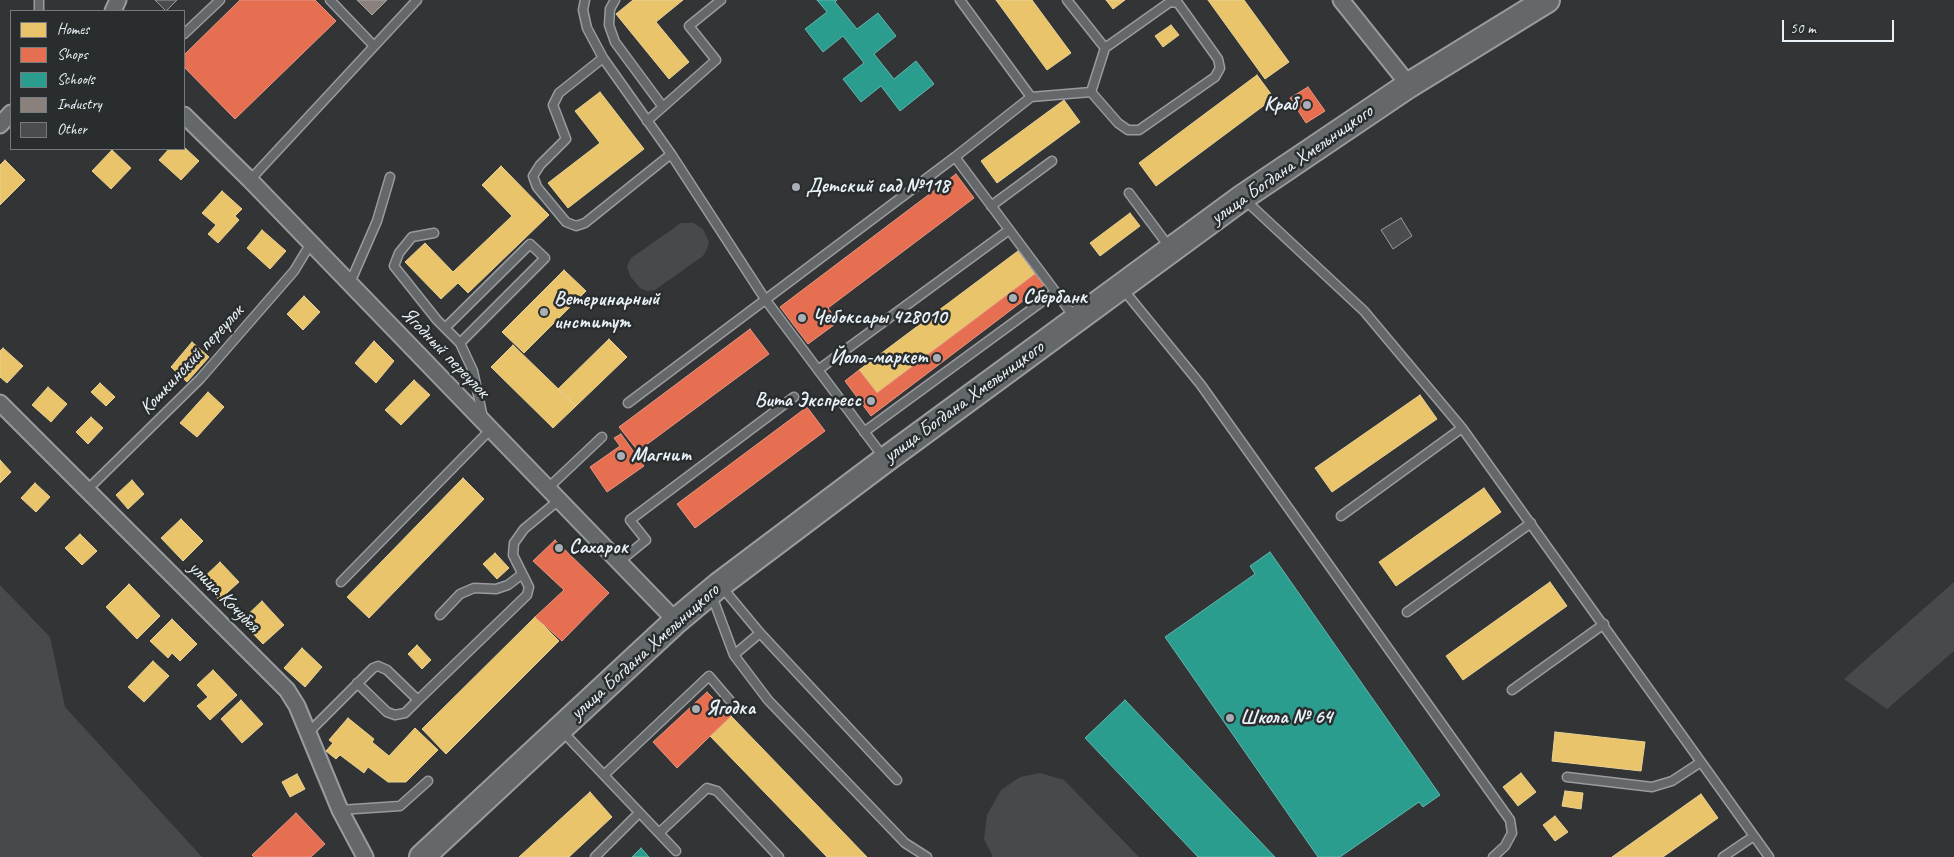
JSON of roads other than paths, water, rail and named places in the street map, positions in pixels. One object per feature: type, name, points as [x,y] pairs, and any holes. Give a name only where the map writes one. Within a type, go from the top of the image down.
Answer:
[{"type":"main road","name":"улица Богдана Хмельницкого","points":[[422,857],[676,620],[715,588],[885,460],[1243,197],[1409,85],[1546,0]]},
{"type":"street","points":[[1340,0],[1409,85]]},
{"type":"street","points":[[0,125],[10,114]]},
{"type":"street","name":"Ягодный переулок","points":[[185,116],[250,180],[676,620]]},
{"type":"street","name":"улица Кочубея","points":[[0,403],[287,690],[297,706],[340,810],[365,857]]},
{"type":"lane","points":[[185,33],[220,0]]},
{"type":"lane","points":[[330,0],[374,46]]},
{"type":"lane","points":[[250,180],[417,0]]},
{"type":"lane","points":[[585,0],[583,10],[587,28],[603,58],[671,154],[766,300],[885,460]]},
{"type":"lane","points":[[615,0],[610,9],[609,25],[615,42],[663,107]]},
{"type":"lane","points":[[647,121],[716,60],[689,26],[721,0]]},
{"type":"lane","points":[[960,0],[1031,97]]},
{"type":"lane","points":[[1068,0],[1105,48]]},
{"type":"lane","points":[[1170,2],[1178,3],[1218,59],[1220,68],[1215,77],[1140,130],[1128,130],[1118,123],[1091,92],[1105,48],[1170,2]]},
{"type":"lane","points":[[603,58],[559,93],[553,105],[566,139],[540,165],[533,176],[537,187],[566,222],[576,226],[585,223],[671,154]]},
{"type":"lane","points":[[628,403],[955,157],[1031,97],[1091,92]]},
{"type":"lane","points":[[955,157],[1076,320]]},
{"type":"lane","points":[[991,206],[1052,160]]},
{"type":"lane","points":[[350,283],[377,221],[390,177]]},
{"type":"lane","points":[[1129,193],[1171,250]]},
{"type":"lane","points":[[1243,197],[1364,311],[1462,428],[1532,523],[1769,857]]},
{"type":"lane","points":[[818,370],[1009,230]]},
{"type":"lane","points":[[341,582],[488,426],[473,371],[460,343],[445,328],[394,266],[399,253],[412,237],[434,233]]},
{"type":"lane","name":"Кошкинский переулок","points":[[87,490],[200,379],[294,271],[311,244]]},
{"type":"lane","points":[[445,328],[530,244],[545,258],[460,343]]},
{"type":"lane","points":[[1121,286],[1202,385],[1510,820],[1512,833],[1505,846],[1493,857]]},
{"type":"lane","points":[[864,432],[1055,292]]},
{"type":"lane","points":[[619,562],[646,540],[630,520],[794,397]]},
{"type":"lane","points":[[1341,516],[1462,428]]},
{"type":"lane","points":[[548,488],[602,437]]},
{"type":"lane","points":[[357,683],[387,712],[396,715],[404,713],[527,596],[529,587],[521,575],[513,556],[514,543],[524,530],[559,500]]},
{"type":"lane","points":[[1407,612],[1532,523]]},
{"type":"lane","points":[[440,615],[460,594],[474,588],[496,589],[508,585],[521,575]]},
{"type":"lane","points":[[715,588],[760,633],[897,780]]},
{"type":"lane","points":[[715,588],[734,655],[768,700],[905,842],[927,857]]},
{"type":"lane","points":[[1512,690],[1604,624]]},
{"type":"lane","points":[[734,655],[760,633]]},
{"type":"lane","points":[[308,733],[357,683],[373,668],[378,666],[387,670],[418,700]]},
{"type":"lane","points":[[604,775],[709,676],[738,710]]},
{"type":"lane","points":[[560,729],[676,851]]},
{"type":"lane","points":[[1567,777],[1652,787],[1672,781],[1702,762]]},
{"type":"lane","points":[[340,810],[400,806],[428,781]]},
{"type":"lane","points":[[659,833],[707,788],[717,791],[779,857]]},
{"type":"lane","points":[[596,857],[639,813]]},
{"type":"lane","points":[[1723,857],[1754,836]]},
{"type":"place","name":"Краб","points":[[1307,105]]},
{"type":"place","name":"Детский сад №118","points":[[796,187]]},
{"type":"place","name":"Сбербанк","points":[[1013,298]]},
{"type":"place","name":"Ветеринарный институт","points":[[544,312]]},
{"type":"place","name":"Чебоксары 428010","points":[[802,318]]},
{"type":"place","name":"Йола-маркет","points":[[937,358]]},
{"type":"place","name":"Вита Экспресс","points":[[871,401]]},
{"type":"place","name":"Магнит","points":[[621,456]]},
{"type":"place","name":"Сахарок","points":[[559,548]]},
{"type":"place","name":"Ягодка","points":[[696,709]]},
{"type":"place","name":"Школа № 64","points":[[1230,718]]}]
